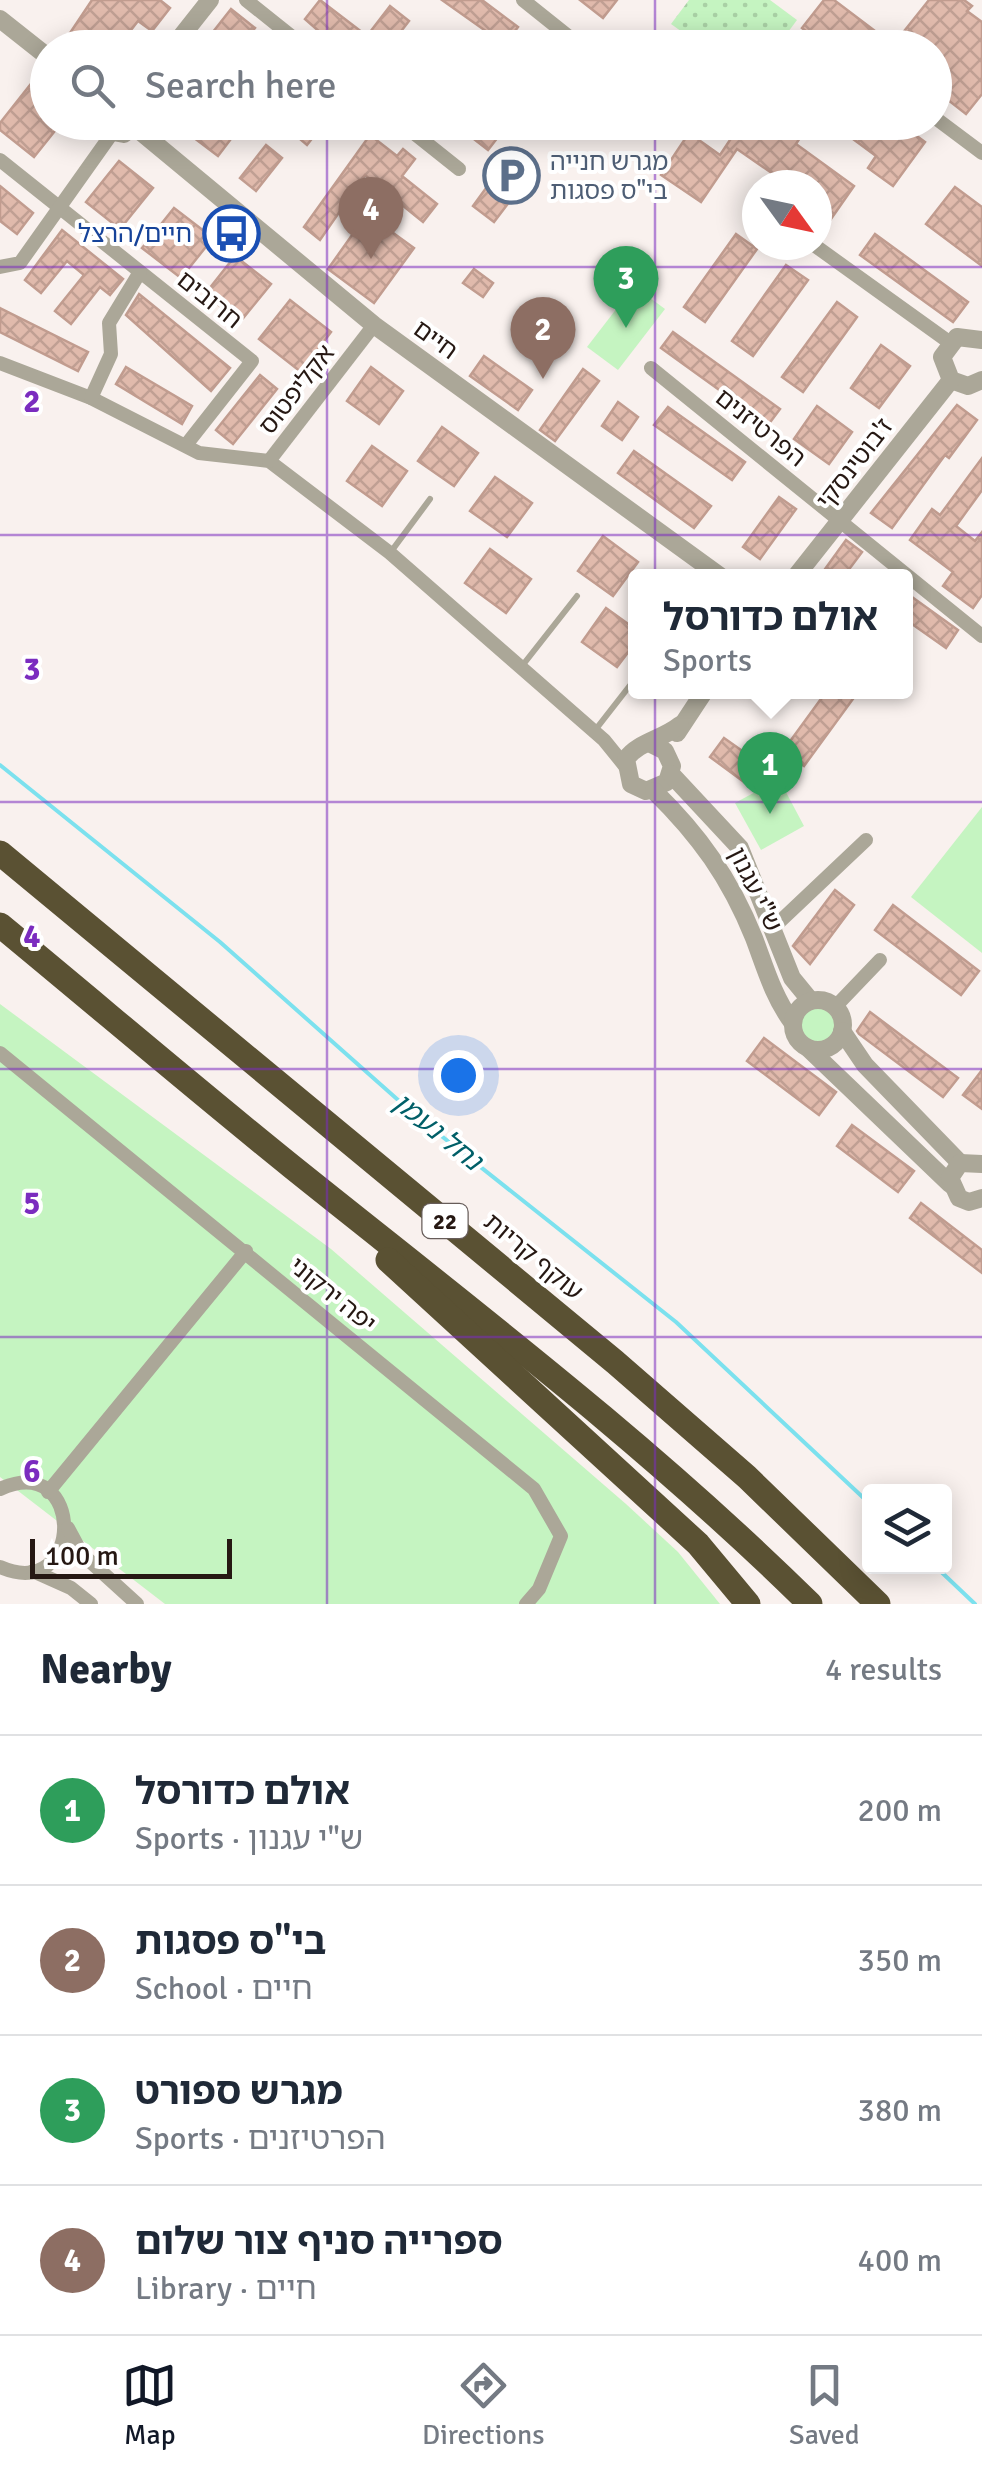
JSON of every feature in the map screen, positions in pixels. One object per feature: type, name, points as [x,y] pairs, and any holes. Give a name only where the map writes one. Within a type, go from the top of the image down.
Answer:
[{"type":"highway","name":"עוקף קריות","points":[[0,854],[615,1362],[747,1477],[878,1604]]},
{"type":"highway","name":"22","points":[[0,924],[291,1166],[508,1335],[646,1451],[810,1604]]},
{"type":"highway","points":[[291,1166],[470,1339],[698,1544],[748,1604]]},
{"type":"street","points":[[186,30],[210,0]]},
{"type":"street","points":[[246,0],[284,30]]},
{"type":"street","points":[[522,0],[560,30]]},
{"type":"street","points":[[0,18],[30,42]]},
{"type":"street","points":[[952,130],[982,153]]},
{"type":"street","points":[[0,267],[20,263],[102,140]]},
{"type":"street","name":"חיים","points":[[154,140],[374,325],[710,569]]},
{"type":"street","points":[[423,140],[459,169]]},
{"type":"street","name":"חרובים","points":[[0,160],[252,361]]},
{"type":"street","points":[[832,258],[950,342]]},
{"type":"street","points":[[91,398],[111,354],[109,323],[140,272]]},
{"type":"street","name":"אקליפטוס","points":[[0,363],[91,398],[214,457],[269,461],[374,325]]},
{"type":"street","points":[[982,340],[967,335],[950,342],[942,366],[951,380],[968,386],[982,380]]},
{"type":"street","name":"אקליפטוס","points":[[186,446],[252,361]]},
{"type":"street","name":"הפרטיזנים","points":[[651,368],[900,569]]},
{"type":"street","name":"ז'בוטינסקי","points":[[802,569],[951,380]]},
{"type":"street","points":[[269,461],[390,553],[519,670],[599,736],[625,766],[644,746],[680,725]]},
{"type":"street","name":"הפרטיזנים","points":[[913,580],[982,636]]},
{"type":"street","points":[[654,791],[670,766],[680,725],[699,699]]},
{"type":"street","points":[[599,736],[644,746]]},
{"type":"street","name":"ש\"י עגנון","points":[[644,746],[670,766],[740,848],[792,978],[810,1000]]},
{"type":"street","name":"ש\"י עגנון","points":[[625,766],[631,784],[654,791],[712,852],[746,921],[776,998],[792,1022]]},
{"type":"street","points":[[774,927],[866,840]]},
{"type":"street","points":[[836,1006],[880,960]]},
{"type":"street","points":[[978,1204],[954,1194],[950,1184],[796,1038],[792,1022],[798,1008],[810,1000],[824,1000],[836,1006],[842,1031],[864,1065],[960,1163],[982,1164]]},
{"type":"street","points":[[808,1048],[833,1045],[842,1031]]},
{"type":"street","name":"יפה ירקוני","points":[[0,1052],[534,1488],[562,1536],[539,1589],[526,1604]]},
{"type":"street","points":[[950,1184],[952,1172],[960,1163]]},
{"type":"street","points":[[48,1492],[246,1251]]},
{"type":"street","points":[[4,1485],[31,1484],[48,1492],[59,1502],[82,1554],[136,1604]]},
{"type":"street","points":[[0,1566],[8,1574],[33,1571],[60,1551],[66,1523]]},
{"type":"street","points":[[33,1571],[71,1588],[91,1604]]},
{"type":"lane","points":[[390,553],[430,498]]},
{"type":"lane","points":[[519,670],[577,596]]},
{"type":"lane","points":[[599,736],[628,690]]},
{"type":"green space","points":[[689,0],[770,0],[797,20],[790,30],[679,30],[671,24]]},
{"type":"green space","points":[[634,286],[665,309],[618,370],[587,347]]},
{"type":"green space","points":[[779,779],[804,826],[761,850],[735,803]]},
{"type":"green space","points":[[982,807],[982,953],[911,897]]},
{"type":"green space","points":[[0,1004],[331,1249],[626,1504],[678,1552],[720,1604],[165,1604],[0,1477]]},
{"type":"green space","points":[[819,1006],[832,1011],[837,1024],[832,1037],[819,1042],[806,1037],[801,1024],[806,1011]]},
{"type":"building","points":[[92,0],[160,0],[170,8],[153,30],[138,21],[131,30],[72,30]]},
{"type":"building","points":[[320,0],[359,30],[318,30],[305,19]]},
{"type":"building","points":[[442,0],[482,0],[518,27],[484,30]]},
{"type":"building","points":[[580,0],[617,0],[603,18]]},
{"type":"building","points":[[824,0],[834,0],[874,30],[804,30],[802,28]]},
{"type":"building","points":[[929,0],[964,0],[972,6],[967,11],[982,22],[982,94],[966,114],[952,103],[952,30],[905,30]]},
{"type":"building","points":[[390,6],[409,21],[402,30],[372,30]]},
{"type":"building","points":[[231,9],[255,28],[253,30],[214,30]]},
{"type":"building","points":[[30,85],[30,140],[48,140],[34,157],[0,130],[0,123]]},
{"type":"building","points":[[197,140],[230,140],[218,156]]},
{"type":"building","points":[[366,140],[376,140],[397,156],[403,149],[415,159],[402,176],[437,204],[423,222],[365,175],[320,240],[304,227]]},
{"type":"building","points":[[475,140],[496,140],[488,150]]},
{"type":"building","points":[[684,140],[699,140],[720,155],[730,140],[799,140],[796,144],[832,170],[767,170],[737,149],[701,202],[661,175]]},
{"type":"building","points":[[854,140],[925,142],[893,186],[868,168],[876,156]]},
{"type":"building","points":[[266,145],[282,158],[256,191],[240,178]]},
{"type":"building","points":[[119,161],[153,188],[120,229],[86,202]]},
{"type":"building","points":[[832,170],[854,186],[832,218]]},
{"type":"building","points":[[497,173],[519,189],[494,222],[473,206]]},
{"type":"building","points":[[0,186],[33,213],[17,234],[0,221]]},
{"type":"building","points":[[955,187],[982,207],[982,266],[926,224]]},
{"type":"building","points":[[174,208],[213,238],[181,278],[142,248]]},
{"type":"building","points":[[367,214],[414,248],[374,303],[328,269]]},
{"type":"building","points":[[62,230],[123,279],[110,295],[100,287],[71,324],[55,311],[84,275],[67,261],[41,293],[25,280]]},
{"type":"building","points":[[736,234],[742,238],[742,260],[749,260],[705,322],[684,307]]},
{"type":"building","points":[[875,234],[968,302],[953,322],[860,255]]},
{"type":"building","points":[[235,256],[271,284],[240,322],[205,294]]},
{"type":"building","points":[[786,265],[808,280],[753,356],[732,341]]},
{"type":"building","points":[[474,269],[493,283],[483,297],[463,283]]},
{"type":"building","points":[[139,294],[230,368],[211,391],[126,315]]},
{"type":"building","points":[[290,300],[331,332],[301,372],[259,339]]},
{"type":"building","points":[[837,302],[857,317],[803,392],[782,377]]},
{"type":"building","points":[[0,308],[88,352],[78,371],[0,332]]},
{"type":"building","points":[[673,332],[780,409],[768,425],[661,348]]},
{"type":"building","points":[[881,345],[910,366],[879,408],[851,388]]},
{"type":"building","points":[[484,356],[532,390],[518,410],[470,376]]},
{"type":"building","points":[[126,367],[192,406],[182,424],[116,384]]},
{"type":"building","points":[[371,367],[403,391],[379,424],[347,401]]},
{"type":"building","points":[[583,369],[599,381],[555,441],[540,430]]},
{"type":"building","points":[[260,375],[277,389],[233,444],[216,430]]},
{"type":"building","points":[[618,402],[638,417],[622,440],[602,426]]},
{"type":"building","points":[[957,405],[977,420],[949,458],[945,455],[892,528],[871,513]]},
{"type":"building","points":[[817,406],[852,432],[829,464],[794,439]]},
{"type":"building","points":[[668,407],[745,462],[732,480],[654,425]]},
{"type":"building","points":[[442,427],[478,453],[454,486],[418,461]]},
{"type":"building","points":[[372,446],[407,471],[382,506],[347,481]]},
{"type":"building","points":[[634,451],[711,506],[694,528],[618,473]]},
{"type":"building","points":[[982,458],[982,490],[956,526],[975,541],[982,532],[982,595],[973,608],[943,586],[953,572],[910,540],[932,509],[940,515]]},
{"type":"building","points":[[495,477],[532,503],[507,537],[470,511]]},
{"type":"building","points":[[779,497],[796,509],[760,559],[743,547]]},
{"type":"building","points":[[603,536],[638,562],[628,569],[628,576],[613,596],[578,571]]},
{"type":"building","points":[[846,540],[862,552],[849,569],[825,569]]},
{"type":"building","points":[[490,549],[531,579],[506,613],[465,583]]},
{"type":"building","points":[[913,598],[958,630],[946,648],[913,625]]},
{"type":"building","points":[[606,608],[628,624],[628,652],[617,667],[582,642]]},
{"type":"building","points":[[821,699],[853,699],[804,766],[783,751]]},
{"type":"building","points":[[724,738],[758,762],[744,782],[710,757]]},
{"type":"building","points":[[835,890],[854,905],[810,964],[793,946]]},
{"type":"building","points":[[893,905],[979,971],[961,995],[875,930]]},
{"type":"building","points":[[870,1012],[958,1078],[943,1097],[859,1034],[857,1031]]},
{"type":"building","points":[[764,1038],[836,1092],[819,1115],[747,1061]]},
{"type":"building","points":[[982,1070],[982,1109],[963,1095]]},
{"type":"building","points":[[852,1125],[914,1171],[898,1192],[837,1146]]},
{"type":"building","points":[[921,1203],[982,1250],[982,1273],[910,1218]]},
{"type":"waterway","name":"נחל נעמן","points":[[0,765],[220,942],[415,1115],[676,1322],[862,1496]]},
{"type":"waterway","name":"נחל נעמן","points":[[943,1574],[975,1604]]},
{"type":"place","name":"מגרש חנייה בי\"ס פסגות","points":[[511,175]]},
{"type":"place","name":"חיים/הרצל","points":[[231,233]]},
{"type":"place","name":"ספרייה סניף צור שלום","points":[[371,259]]},
{"type":"place","name":"מגרש ספורט","points":[[626,328]]},
{"type":"place","name":"בי\"ס פסגות","points":[[543,379]]},
{"type":"place","name":"אולם כדורסל","points":[[770,814]]}]
